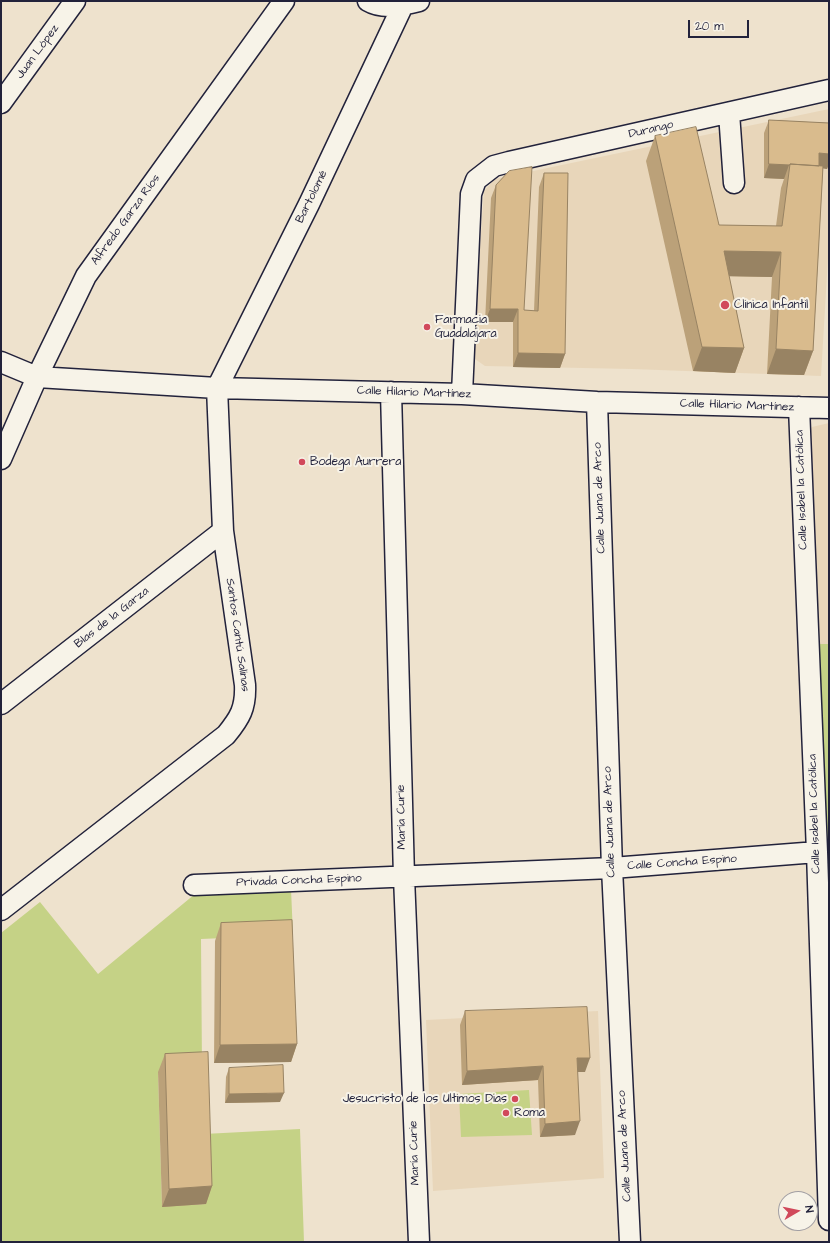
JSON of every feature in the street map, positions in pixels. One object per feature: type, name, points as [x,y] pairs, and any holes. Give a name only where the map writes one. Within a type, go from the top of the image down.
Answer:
[{"type":"street","name":"Juan López","points":[[1,103],[74,1]]},
{"type":"street","name":"Alfredo Garza Ríos","points":[[1,459],[37,377],[86,276],[284,1]]},
{"type":"street","points":[[368,1],[372,4],[384,6],[411,3]]},
{"type":"street","name":"Bartolomé","points":[[217,388],[411,3]]},
{"type":"street","name":"Durango","points":[[462,394],[471,194],[476,180],[494,166],[508,162],[829,90]]},
{"type":"street","points":[[729,113],[734,183]]},
{"type":"street","name":"Calle Hilario Martínez","points":[[1,362],[37,377],[217,388],[462,394],[597,402],[829,408]]},
{"type":"street","name":"Santos Cantú Salinas","points":[[1,910],[226,735],[236,724],[242,712],[245,698],[245,685],[223,531],[217,388]]},
{"type":"street","name":"María Curie","points":[[391,392],[404,877],[419,1242]]},
{"type":"street","name":"Calle Juana de Arco","points":[[597,402],[612,868],[630,1242]]},
{"type":"street","name":"Calle Isabel la Católica","points":[[799,407],[817,852],[829,1220]]},
{"type":"street","name":"Blas de la Garza","points":[[1,704],[223,531]]},
{"type":"street","name":"Calle Concha Espino","points":[[404,877],[612,868],[817,852]]},
{"type":"street","name":"Privada Concha Espino","points":[[194,885],[404,877]]},
{"type":"shaded area","name":"Clinica Infantil","points":[[829,109],[829,241],[821,376],[632,369],[485,366],[472,357],[484,191],[495,179]]},
{"type":"shaded area","points":[[829,423],[829,644],[808,644],[807,435],[812,427]]},
{"type":"shaded area","name":"Jesucristo de los Ultimos Dias","points":[[598,1011],[604,1178],[433,1191],[426,1020]]},
{"type":"green space","points":[[808,644],[829,644],[829,1226]]},
{"type":"green space","points":[[291,889],[293,935],[201,939],[202,1069],[158,1072],[162,1206],[206,1204],[204,1134],[300,1129],[304,1242],[1,1242],[1,933],[40,902],[98,974],[195,894]]},
{"type":"green space","points":[[529,1090],[532,1135],[461,1137],[459,1094]]},
{"type":"building","points":[[769,120],[829,123],[829,154],[819,153],[819,166],[769,164]]},
{"type":"building","points":[[696,127],[719,225],[782,226],[790,164],[823,166],[813,351],[776,349],[781,252],[724,251],[744,348],[702,347],[655,136]]},
{"type":"building","points":[[532,167],[524,310],[538,311],[544,173],[568,173],[565,354],[518,353],[518,309],[490,309],[496,185],[509,171]]},
{"type":"building","points":[[292,920],[297,1044],[220,1045],[221,923]]},
{"type":"building","points":[[587,1007],[590,1058],[577,1058],[580,1121],[545,1124],[543,1066],[467,1071],[465,1011]]},
{"type":"building","points":[[208,1052],[212,1186],[169,1189],[165,1054]]},
{"type":"building","points":[[283,1065],[284,1093],[229,1094],[229,1068]]},
{"type":"place","name":"Clinica Infantil","points":[[725,305]]},
{"type":"place","name":"Farmacia Guadalajara","points":[[427,327]]},
{"type":"place","name":"Bodega Aurrera","points":[[302,462]]},
{"type":"place","name":"Jesucristo de los Ultimos Dias","points":[[515,1099]]},
{"type":"place","name":"Roma","points":[[506,1113]]}]
